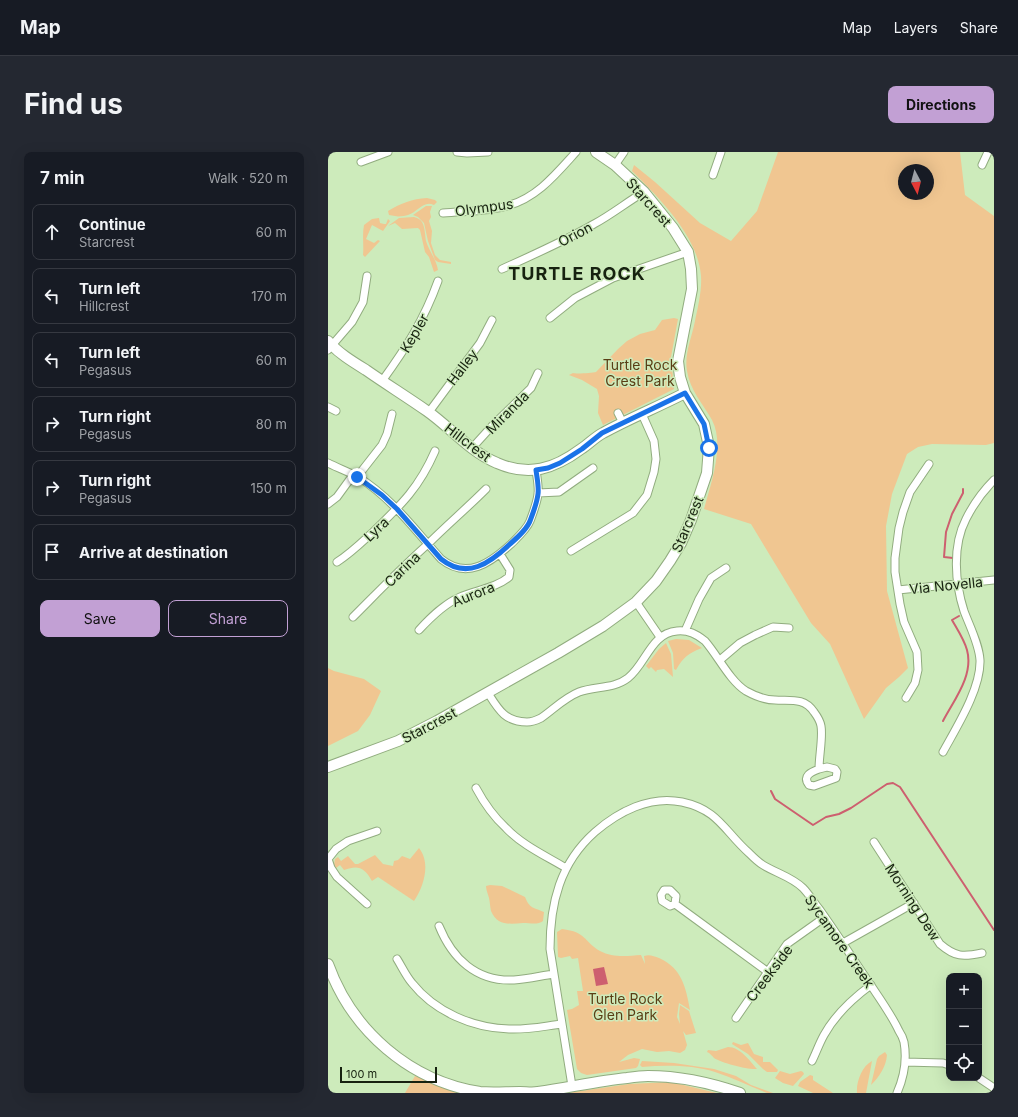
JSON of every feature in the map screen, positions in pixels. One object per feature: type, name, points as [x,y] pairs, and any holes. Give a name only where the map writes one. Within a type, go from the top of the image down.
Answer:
[{"type":"street","points":[[361,162],[388,152]]},
{"type":"street","points":[[457,152],[488,152]]},
{"type":"street","name":"Olympus","points":[[443,213],[500,208],[520,202],[537,192],[576,152]]},
{"type":"street","name":"Starcrest","points":[[328,768],[398,741],[437,721],[603,626],[636,602],[656,581],[682,543],[707,473],[709,448],[704,424],[685,393],[680,376],[678,361],[692,289],[688,252],[673,228],[644,192],[615,165],[596,152]]},
{"type":"street","points":[[615,165],[624,152]]},
{"type":"street","points":[[713,176],[721,152]]},
{"type":"street","points":[[982,165],[988,152]]},
{"type":"street","name":"Orion","points":[[502,269],[568,239],[644,192]]},
{"type":"street","points":[[550,318],[575,298],[613,278],[688,252]]},
{"type":"street","points":[[329,346],[352,322],[363,302],[367,276]]},
{"type":"street","name":"Kepler","points":[[382,381],[409,344],[421,324],[438,281]]},
{"type":"street","name":"Halley","points":[[429,412],[480,343],[492,320]]},
{"type":"street","name":"Hillcrest","points":[[329,346],[429,412],[472,448],[497,463],[524,470],[548,468],[560,463],[582,449],[602,433],[685,393]]},
{"type":"street","name":"Miranda","points":[[472,448],[530,388],[538,373]]},
{"type":"street","points":[[328,407],[336,411]]},
{"type":"street","points":[[618,413],[623,423]]},
{"type":"street","points":[[328,504],[337,497],[382,445],[387,434],[392,414]]},
{"type":"street","points":[[571,551],[633,513],[647,495],[656,459],[654,441],[642,414]]},
{"type":"street","name":"Lyra","points":[[337,562],[351,553],[410,495],[423,478],[435,451]]},
{"type":"street","points":[[328,463],[355,476],[382,495],[397,509],[441,559],[449,565],[460,568],[483,565],[500,554],[517,538],[530,522],[538,493],[536,470]]},
{"type":"street","points":[[906,698],[915,683],[918,670],[917,652],[904,622],[898,590],[895,558],[899,528],[910,492],[929,464]]},
{"type":"street","points":[[538,493],[559,492],[593,468]]},
{"type":"street","points":[[943,752],[974,692],[980,660],[977,646],[961,602],[956,562],[958,546],[965,520],[984,491],[994,480]]},
{"type":"street","name":"Carina","points":[[354,616],[486,489]]},
{"type":"street","name":"Aurora","points":[[419,630],[442,607],[459,597],[501,583],[509,577],[510,570],[500,554]]},
{"type":"street","points":[[685,631],[699,599],[711,578],[726,568]]},
{"type":"street","name":"Via Novella","points":[[898,590],[994,580]]},
{"type":"street","points":[[636,602],[660,637]]},
{"type":"street","points":[[720,660],[740,644],[755,635],[773,627],[789,628]]},
{"type":"street","points":[[488,692],[498,709],[507,717],[519,722],[531,722],[539,719],[559,703],[576,693],[614,686],[628,678],[636,670],[650,648],[660,637],[674,631],[685,631],[698,636],[705,641],[737,684],[746,690],[757,696],[768,699],[799,701],[807,704],[812,709],[818,717],[821,726],[819,769]]},
{"type":"street","points":[[476,788],[486,806],[506,829],[530,847],[566,868]]},
{"type":"street","name":"Sycamore Creek","points":[[572,1086],[550,948],[550,926],[557,888],[566,868],[582,844],[600,828],[630,808],[663,800],[682,802],[711,814],[723,824],[740,845],[763,865],[784,875],[803,887],[884,1003],[904,1041],[905,1062],[903,1080],[897,1093]]},
{"type":"street","points":[[367,904],[337,877],[331,868],[328,859],[336,849],[348,841],[377,831]]},
{"type":"street","name":"Morning Dew","points":[[874,842],[936,938],[945,948],[960,956],[969,956],[982,953]]},
{"type":"street","points":[[843,943],[914,903]]},
{"type":"street","points":[[675,904],[768,972]]},
{"type":"street","name":"Creekside","points":[[736,1018],[787,944],[825,917]]},
{"type":"street","points":[[439,926],[445,941],[453,952],[465,964],[476,971],[493,978],[512,980],[553,974]]},
{"type":"street","points":[[397,959],[412,983],[426,997],[442,1010],[473,1023],[493,1028],[511,1030],[562,1024]]},
{"type":"street","points":[[329,972],[360,1023],[391,1054],[417,1071],[455,1086],[482,1092],[536,1092],[648,1076],[698,1081],[720,1086],[740,1093]]},
{"type":"street","points":[[812,1061],[823,1036],[836,1016],[871,985]]},
{"type":"street","points":[[905,1062],[946,1064]]},
{"type":"street","points":[[982,1080],[994,1088]]},
{"type":"green space","points":[[778,152],[960,152],[965,195],[994,216],[994,443],[986,445],[932,444],[918,447],[907,454],[892,494],[886,526],[887,591],[908,668],[886,688],[864,719],[830,644],[811,623],[751,524],[704,509],[716,464],[717,441],[716,430],[712,420],[694,391],[686,365],[687,352],[700,293],[701,276],[698,261],[685,232],[654,193],[632,171],[634,165],[700,223],[731,241],[757,211]]},
{"type":"green space","points":[[427,198],[437,202],[434,205],[424,205],[412,214],[398,216],[389,215],[388,211],[402,204],[411,200]]},
{"type":"green space","points":[[426,206],[432,206],[429,221],[432,231],[431,243],[435,255],[440,260],[451,262],[451,264],[438,262],[435,260],[428,241],[424,223],[418,217],[413,215]]},
{"type":"green space","points":[[414,217],[420,220],[423,224],[426,241],[438,270],[434,272],[429,257],[425,252],[420,230],[418,228],[402,229],[395,223],[388,226],[399,218]]},
{"type":"green space","points":[[379,218],[380,223],[386,224],[388,219],[390,221],[383,231],[372,225],[366,239],[374,243],[378,240],[380,241],[365,257],[363,255],[364,225],[372,219]]},
{"type":"green space","name":"Turtle Rock Crest Park","points":[[674,318],[678,319],[671,357],[674,389],[603,425],[598,413],[599,396],[597,389],[582,380],[569,375],[573,373],[596,372],[627,341],[640,334],[655,330],[662,320]]},
{"type":"green space","points":[[676,639],[689,640],[702,648],[687,656],[676,670],[674,669],[673,653],[668,641]]},
{"type":"green space","points":[[666,643],[671,654],[673,677],[664,669],[657,670],[656,672],[651,667],[649,669],[646,666],[659,649]]},
{"type":"green space","points":[[328,668],[364,679],[381,691],[370,715],[358,731],[328,746]]},
{"type":"green space","points":[[419,848],[425,860],[425,874],[421,888],[414,901],[378,877],[372,881],[360,868],[344,870],[340,865],[336,868],[334,865],[335,859],[338,857],[341,861],[348,856],[355,864],[358,864],[375,855],[383,864],[393,866],[394,861],[398,860],[402,856],[410,859]]},
{"type":"green space","points":[[486,886],[502,886],[525,897],[530,906],[544,912],[543,921],[537,923],[509,924],[500,922],[491,911],[486,889]]},
{"type":"green space","name":"Turtle Rock Glen Park","points":[[562,929],[576,932],[600,951],[610,955],[641,955],[645,964],[644,956],[648,955],[659,958],[673,967],[682,980],[687,994],[690,1010],[679,1003],[677,1017],[680,1024],[680,1005],[689,1011],[696,1033],[686,1035],[683,1031],[687,1045],[685,1050],[680,1053],[669,1051],[657,1052],[642,1049],[628,1055],[619,1062],[634,1058],[640,1059],[636,1068],[587,1075],[581,1073],[577,1069],[567,1010],[579,1005],[577,991],[583,991],[578,958],[572,959],[570,956],[561,958],[558,957],[557,932]]},
{"type":"green space","points":[[733,1042],[741,1045],[748,1043],[754,1054],[763,1057],[763,1062],[770,1062],[778,1070],[777,1072],[767,1072],[748,1054],[732,1044]]},
{"type":"green space","points":[[728,1047],[737,1049],[741,1052],[757,1069],[723,1062],[714,1058],[707,1052],[708,1050],[716,1051]]},
{"type":"green space","points":[[885,1052],[887,1055],[884,1068],[871,1085],[877,1059]]},
{"type":"green space","points":[[642,1061],[674,1063],[714,1069],[736,1076],[751,1085],[773,1093],[767,1093],[715,1072],[679,1066],[642,1067],[640,1065]]},
{"type":"green space","points":[[872,1061],[866,1093],[857,1093],[860,1075],[868,1063]]},
{"type":"green space","points":[[780,1071],[790,1074],[801,1071],[804,1074],[793,1086],[783,1083],[775,1078]]},
{"type":"green space","points":[[810,1075],[813,1076],[813,1080],[833,1093],[813,1093],[798,1086],[800,1082]]},
{"type":"green space","points":[[415,1076],[460,1093],[405,1093]]},
{"type":"green space","points":[[671,1082],[717,1093],[567,1093],[629,1084]]},
{"type":"shaded area","points":[[604,967],[608,984],[596,986],[593,969]]},
{"type":"waterway","points":[[953,558],[944,557],[946,532],[952,514],[963,493],[963,489]]},
{"type":"waterway","points":[[943,721],[962,687],[968,669],[966,646],[952,620],[959,616]]},
{"type":"waterway","points":[[771,791],[775,799],[813,825],[826,817],[839,814],[851,808],[887,784],[893,783],[900,787],[994,930]]},
{"type":"district","name":"TURTLE ROCK","points":[[577,273]]},
{"type":"route","points":[[357,477],[382,495],[397,509],[441,559],[449,565],[460,568],[469,568],[483,565],[500,554],[517,538],[530,522],[538,493],[536,470],[548,468],[560,463],[582,449],[602,433],[685,393],[704,424],[709,448]]}]
